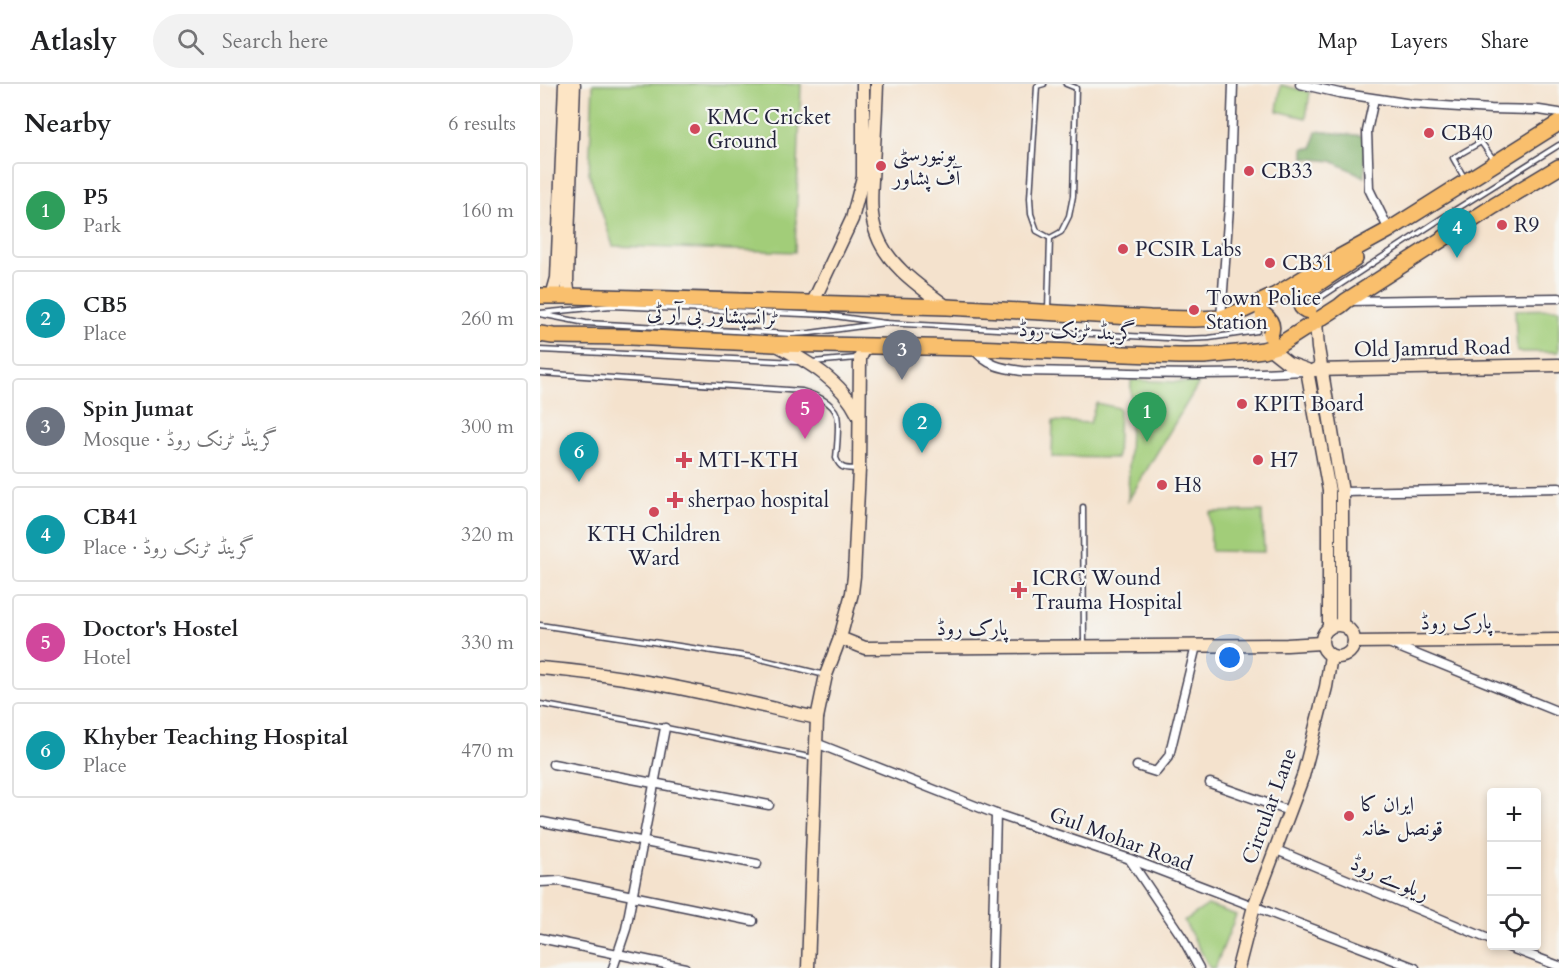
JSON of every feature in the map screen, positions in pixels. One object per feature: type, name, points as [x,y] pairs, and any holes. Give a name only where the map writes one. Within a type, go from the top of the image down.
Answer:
[{"type":"highway","name":"گرینڈ ٹرنک روڈ","points":[[546,296],[813,302],[1160,318],[1221,318],[1276,296],[1327,264],[1384,233],[1559,123]]},
{"type":"highway","points":[[1244,310],[1263,315],[1270,321],[1273,347],[1279,345],[1494,206],[1559,167]]},
{"type":"highway","points":[[1316,323],[1315,310],[1463,216],[1494,206]]},
{"type":"highway","points":[[1316,323],[1300,305],[1302,294],[1367,251],[1384,233]]},
{"type":"highway","name":"گرینڈ ٹرنک روڈ","points":[[540,334],[774,344],[865,352],[974,348],[1118,353],[1137,347],[1227,347],[1263,340],[1273,347]]},
{"type":"street","points":[[546,296],[557,278],[565,84]]},
{"type":"street","points":[[569,296],[568,239],[574,84]]},
{"type":"street","points":[[863,84],[869,143],[871,214],[876,235],[898,267],[947,307]]},
{"type":"street","points":[[813,302],[852,219],[863,177],[877,84]]},
{"type":"street","points":[[1221,318],[1229,207],[1233,84]]},
{"type":"street","points":[[1300,84],[1339,93],[1412,104],[1559,113]]},
{"type":"street","points":[[1374,99],[1367,131],[1369,189],[1384,233]]},
{"type":"street","points":[[1346,301],[1559,298]]},
{"type":"street","points":[[1316,323],[1342,492],[1342,625]]},
{"type":"street","points":[[774,344],[808,362],[832,381],[848,398],[860,419]]},
{"type":"street","points":[[1273,347],[1307,370],[1329,491],[1329,628]]},
{"type":"street","points":[[974,348],[990,364],[1022,371],[1257,374],[1307,370]]},
{"type":"street","points":[[808,968],[817,718],[826,675],[840,638],[852,593],[865,352]]},
{"type":"street","name":"Old Jamrud Road","points":[[1307,370],[1559,365]]},
{"type":"street","points":[[1342,492],[1559,488]]},
{"type":"street","points":[[1342,625],[1352,633],[1354,642],[1352,650],[1346,656],[1338,658],[1324,651],[1323,635],[1329,628],[1342,625]]},
{"type":"street","name":"پارک روڈ","points":[[840,638],[865,648],[1322,643]]},
{"type":"street","name":"پارک روڈ","points":[[1354,642],[1559,639]]},
{"type":"street","points":[[1388,643],[1559,712]]},
{"type":"street","points":[[1137,766],[1156,772],[1169,756],[1196,646]]},
{"type":"street","name":"Circular Lane","points":[[1238,968],[1254,906],[1303,776],[1326,687],[1331,656]]},
{"type":"street","points":[[540,668],[574,670],[665,684],[817,718]]},
{"type":"street","points":[[613,968],[626,929],[666,728]]},
{"type":"street","name":"Gul Mohar Road","points":[[816,743],[996,814],[1130,859],[1415,968]]},
{"type":"street","points":[[553,764],[769,805]]},
{"type":"street","points":[[1210,783],[1289,811]]},
{"type":"street","points":[[992,968],[996,814]]},
{"type":"street","points":[[543,822],[757,864]]},
{"type":"street","name":"ریلوے روڈ","points":[[1274,849],[1487,938]]},
{"type":"street","points":[[1130,859],[1200,968]]},
{"type":"street","points":[[540,882],[560,881],[753,921]]},
{"type":"street","points":[[540,938],[685,968]]},
{"type":"street","points":[[1519,950],[1559,966]]},
{"type":"lane","points":[[1044,84],[1037,86],[1030,198],[1031,214],[1037,231],[1050,238]]},
{"type":"lane","points":[[1050,238],[1061,232],[1069,216],[1073,196],[1076,88],[1066,84]]},
{"type":"lane","points":[[1467,182],[1453,158],[1481,142],[1496,164]]},
{"type":"lane","points":[[1316,323],[1439,220],[1559,146]]},
{"type":"lane","points":[[1048,313],[1050,238]]},
{"type":"lane","name":"ٹرانسپشاور بی آر ٹی","points":[[540,314],[611,306],[828,315],[885,323],[1185,339],[1209,338],[1273,347]]},
{"type":"lane","name":"ٹرانسپشاور بی آر ٹی","points":[[540,314],[586,323],[792,334],[885,323]]},
{"type":"lane","points":[[540,350],[808,362],[865,352]]},
{"type":"lane","points":[[540,374],[802,391],[818,396],[832,408],[837,416],[836,458],[838,465],[842,468],[859,469]]},
{"type":"lane","points":[[1083,507],[1084,646]]},
{"type":"lane","points":[[540,625],[752,657],[826,675]]},
{"type":"lane","points":[[540,704],[815,758]]},
{"type":"green space","name":"KMC Cricket Ground","points":[[593,84],[801,84],[795,252],[613,246],[589,174]]},
{"type":"green space","points":[[1281,85],[1310,92],[1306,118],[1277,111]]},
{"type":"green space","points":[[1316,131],[1365,136],[1365,177],[1332,161],[1304,158],[1304,148],[1313,148]]},
{"type":"green space","points":[[1559,309],[1559,352],[1517,352],[1515,310]]},
{"type":"green space","points":[[1131,380],[1199,383],[1128,501]]},
{"type":"green space","points":[[1096,403],[1119,408],[1117,458],[1052,457],[1053,421],[1090,423]]},
{"type":"green space","points":[[1262,511],[1264,552],[1211,551],[1210,512]]},
{"type":"green space","points":[[1208,905],[1236,915],[1215,968],[1210,968],[1184,921]]},
{"type":"place","name":"KMC Cricket Ground","points":[[695,129]]},
{"type":"place","name":"CB40","points":[[1429,133]]},
{"type":"place","name":"یونیورسٹی آف پشاور","points":[[881,166]]},
{"type":"place","name":"CB33","points":[[1249,171]]},
{"type":"place","name":"R9","points":[[1502,225]]},
{"type":"place","name":"PCSIR Labs","points":[[1123,249]]},
{"type":"place","name":"CB41","points":[[1457,258]]},
{"type":"place","name":"CB31","points":[[1270,263]]},
{"type":"place","name":"Town Police Station","points":[[1194,310]]},
{"type":"place","name":"Spin Jumat","points":[[902,380]]},
{"type":"place","name":"KPIT Board","points":[[1242,404]]},
{"type":"place","name":"Doctor's Hostel","points":[[805,439]]},
{"type":"place","name":"P5","points":[[1147,442]]},
{"type":"place","name":"CB5","points":[[922,453]]},
{"type":"place","name":"MTI-KTH","points":[[684,460]]},
{"type":"place","name":"H7","points":[[1258,460]]},
{"type":"place","name":"Khyber Teaching Hospital","points":[[579,482]]},
{"type":"place","name":"H8","points":[[1162,485]]},
{"type":"place","name":"sherpao hospital","points":[[675,500]]},
{"type":"place","name":"KTH Children Ward","points":[[654,512]]},
{"type":"place","name":"ICRC Wound Trauma Hospital","points":[[1019,590]]},
{"type":"place","name":"ایران کا قونصل خانہ","points":[[1349,816]]}]
